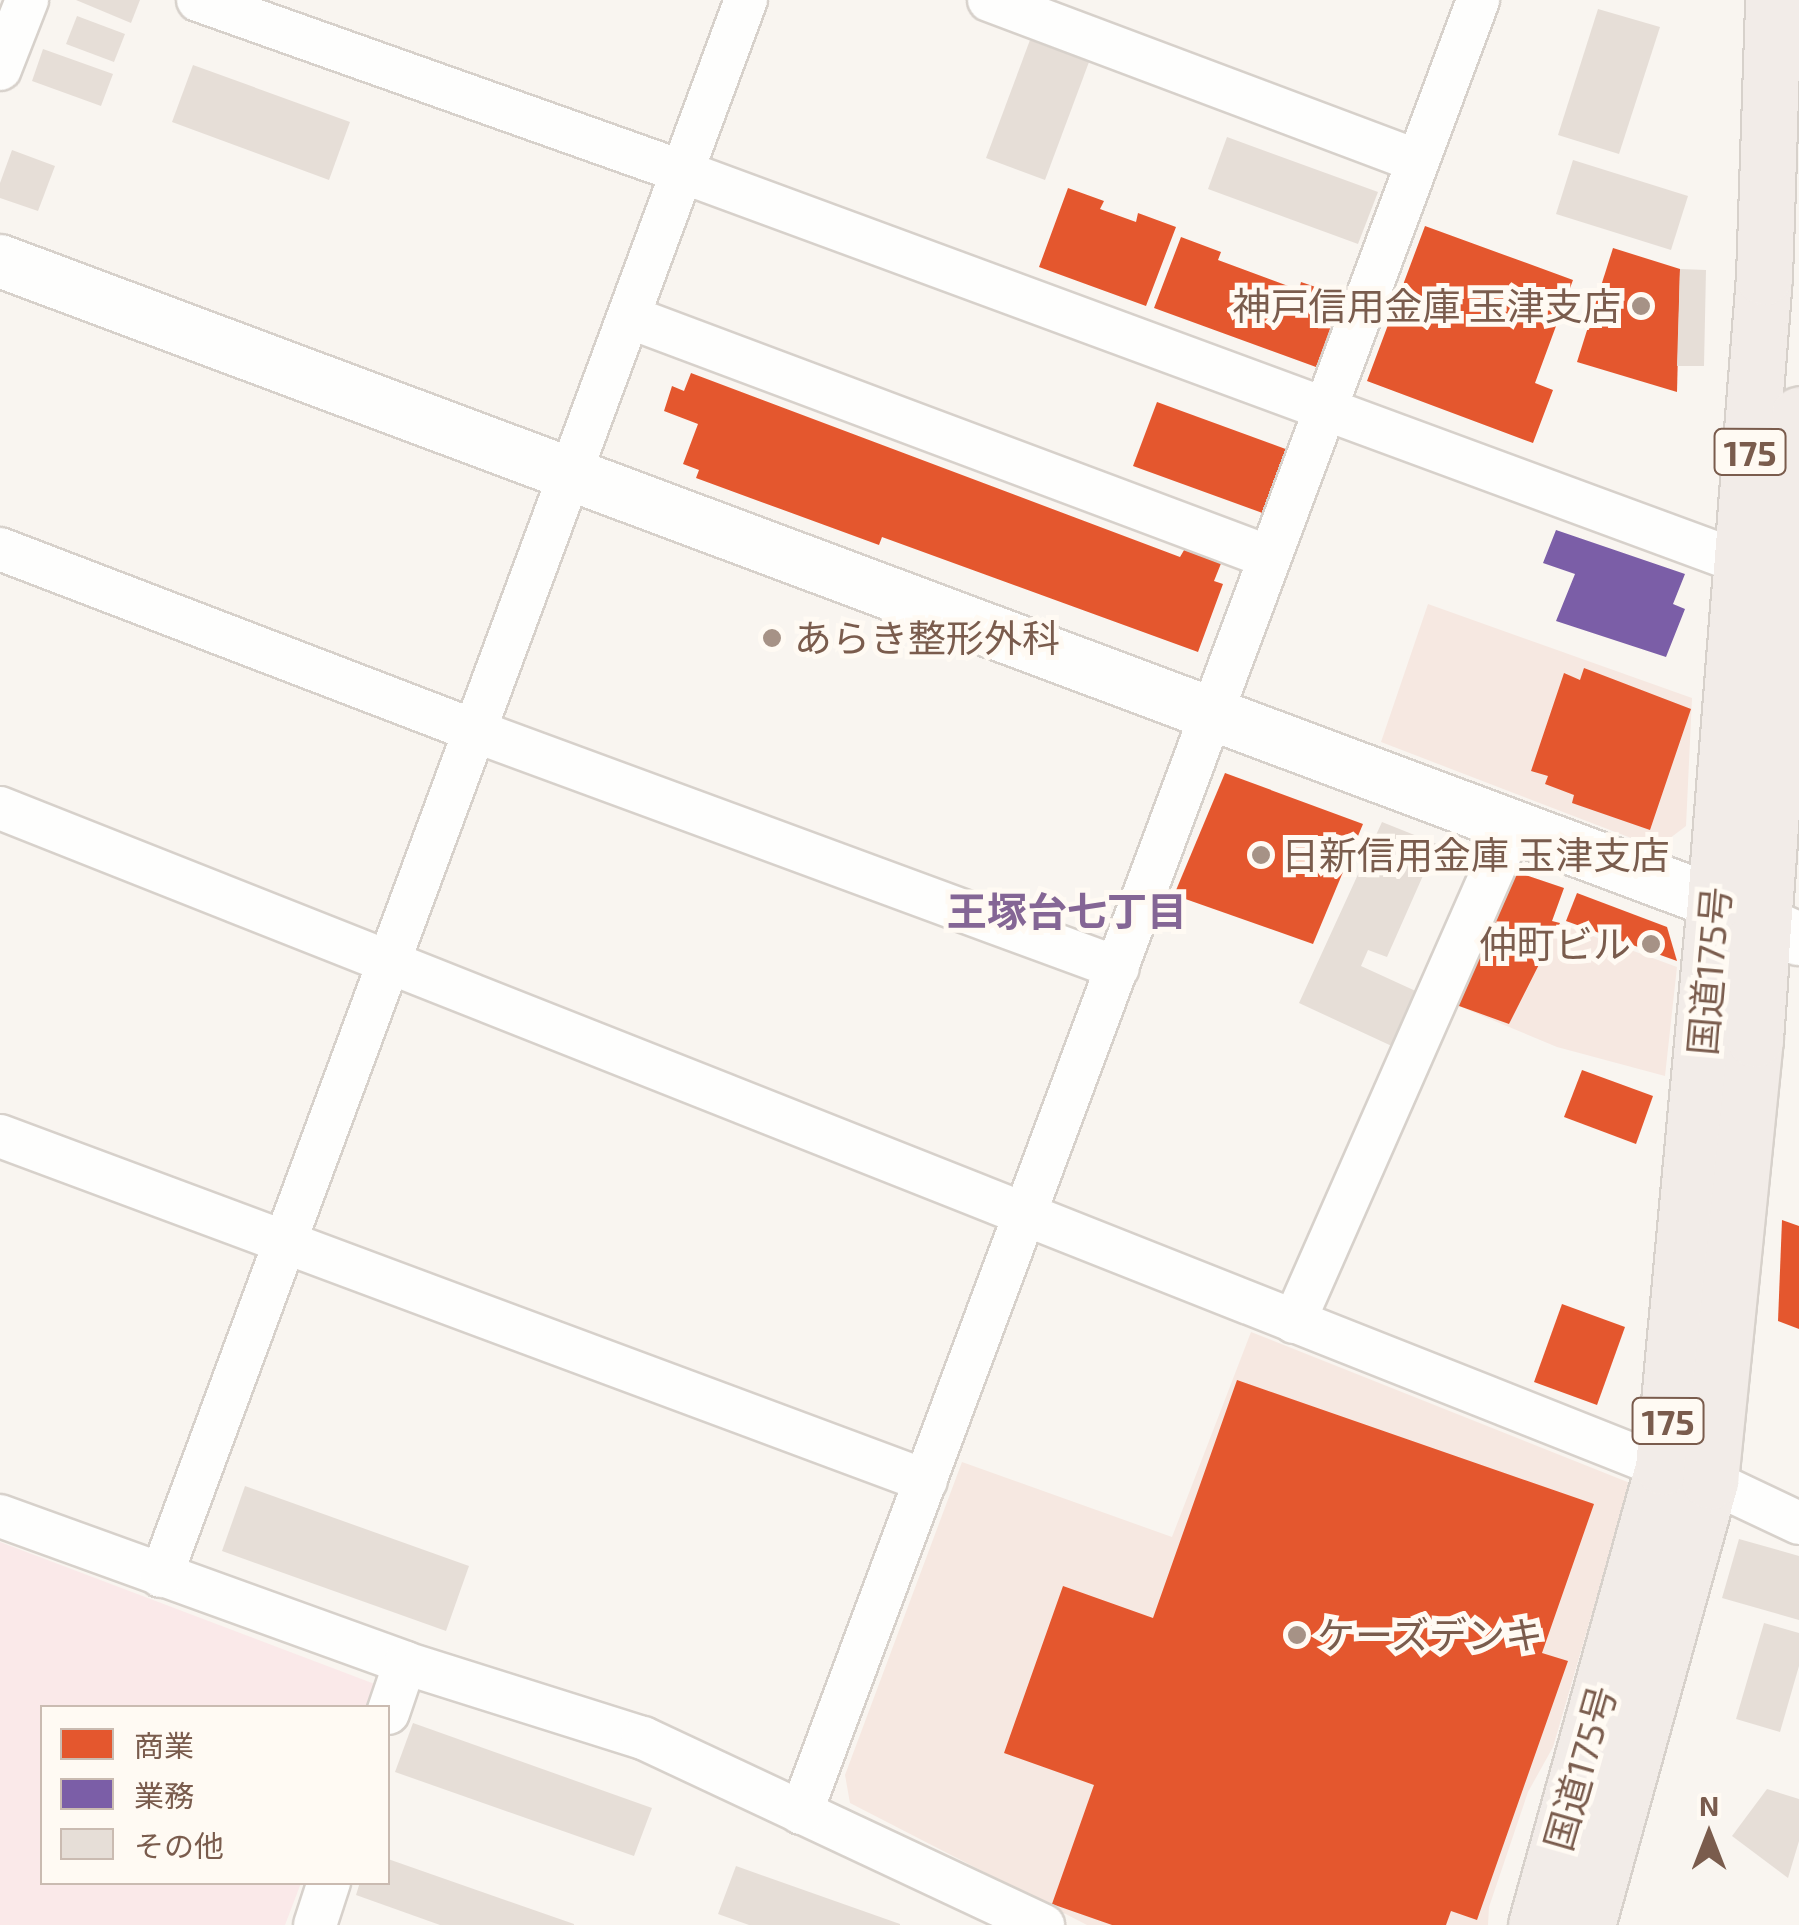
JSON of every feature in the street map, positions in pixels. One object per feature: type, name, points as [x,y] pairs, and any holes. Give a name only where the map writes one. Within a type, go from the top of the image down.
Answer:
[{"type":"highway","name":"国道175号","points":[[1587,1925],[1687,1474],[1758,922],[1764,277],[1774,8]]},
{"type":"highway","name":"国道175号","points":[[1764,571],[1799,415]]},
{"type":"highway","name":"国道175号","points":[[1536,1925],[1687,1474]]},
{"type":"street","points":[[0,70],[27,0]]},
{"type":"street","points":[[198,0],[683,172],[1764,571]]},
{"type":"street","points":[[161,1576],[746,0]]},
{"type":"street","points":[[989,0],[1415,160]]},
{"type":"street","points":[[801,1813],[1022,1214],[1326,411],[1415,160],[1478,0]]},
{"type":"street","points":[[0,261],[1758,922]]},
{"type":"street","points":[[629,317],[1269,557]]},
{"type":"street","points":[[0,548],[474,731],[1118,968]]},
{"type":"street","points":[[0,808],[1687,1474],[1799,1523]]},
{"type":"street","points":[[1294,1322],[1512,827]]},
{"type":"street","points":[[0,1136],[926,1481]]},
{"type":"street","points":[[0,1516],[405,1663],[643,1738],[1043,1925]]},
{"type":"street","points":[[390,1708],[405,1663]]},
{"type":"street","points":[[315,1925],[329,1885]]},
{"type":"shaded area","points":[[1428,604],[1692,698],[1686,826],[1657,848],[1381,742]]},
{"type":"shaded area","points":[[1511,870],[1564,888],[1552,921],[1677,967],[1665,1076],[1557,1047],[1449,1002]]},
{"type":"shaded area","name":"ケーズデンキ","points":[[1251,1332],[1630,1483],[1553,1747],[1528,1792],[1489,1907],[1488,1925],[1087,1925],[850,1803],[845,1775],[962,1462],[1172,1537]]},
{"type":"shaded area","points":[[0,1542],[380,1686],[372,1705],[40,1705],[40,1885],[300,1885],[285,1925],[0,1925]]},
{"type":"building: 商業","points":[[1068,188],[1104,201],[1100,209],[1136,222],[1138,213],[1176,227],[1146,306],[1039,267]]},
{"type":"building: 商業","points":[[1425,226],[1573,280],[1535,383],[1553,390],[1533,443],[1367,381]]},
{"type":"building: 商業","points":[[1181,237],[1221,252],[1218,260],[1299,290],[1301,282],[1342,296],[1316,367],[1154,308]]},
{"type":"building: 商業","points":[[1613,248],[1680,269],[1677,392],[1577,362]]},
{"type":"building: 商業","points":[[691,373],[1180,557],[1190,540],[1224,556],[1214,581],[1223,584],[1198,652],[882,537],[879,545],[696,478],[699,470],[683,464],[698,424],[664,411],[672,386],[684,391]]},
{"type":"building: 商業","points":[[1157,402],[1291,451],[1268,515],[1133,466]]},
{"type":"building: 商業","points":[[1584,668],[1691,709],[1650,830],[1572,803],[1574,795],[1545,784],[1548,776],[1531,771],[1564,673],[1580,680]]},
{"type":"building: 商業","points":[[1225,773],[1363,824],[1313,944],[1174,895]]},
{"type":"building: 商業","points":[[1511,870],[1564,888],[1552,921],[1560,923],[1509,1024],[1448,1002]]},
{"type":"building: 商業","name":"仲町ビル","points":[[1577,893],[1667,927],[1677,961],[1566,921]]},
{"type":"building: 商業","points":[[1582,1070],[1653,1096],[1636,1144],[1564,1117]]},
{"type":"building: 商業","points":[[1782,1220],[1799,1226],[1799,1329],[1778,1321]]},
{"type":"building: 商業","points":[[1562,1304],[1625,1327],[1597,1405],[1534,1382]]},
{"type":"building: 商業","name":"ケーズデンキ","points":[[1237,1380],[1594,1504],[1542,1653],[1568,1661],[1477,1920],[1451,1911],[1446,1925],[1112,1925],[1052,1904],[1094,1785],[1004,1753],[1063,1586],[1153,1618]]},
{"type":"building: 業務","points":[[1556,530],[1685,574],[1673,604],[1685,609],[1666,657],[1556,621],[1575,574],[1543,563]]},
{"type":"building: その他","points":[[76,0],[140,0],[131,23]]},
{"type":"building: その他","points":[[1598,9],[1660,27],[1619,154],[1558,135]]},
{"type":"building: その他","points":[[77,16],[125,34],[114,62],[66,44]]},
{"type":"building: その他","points":[[1030,40],[1089,62],[1045,180],[986,158]]},
{"type":"building: その他","points":[[43,49],[113,74],[101,106],[32,81]]},
{"type":"building: その他","points":[[193,65],[350,122],[329,180],[172,122]]},
{"type":"building: その他","points":[[1227,137],[1378,192],[1358,244],[1208,189]]},
{"type":"building: その他","points":[[12,150],[55,166],[38,211],[0,198],[0,183]]},
{"type":"building: その他","points":[[1573,160],[1688,196],[1671,250],[1556,214]]},
{"type":"building: その他","points":[[1680,269],[1706,270],[1704,366],[1677,366]]},
{"type":"building: その他","points":[[1382,822],[1437,844],[1387,957],[1368,950],[1361,966],[1420,993],[1396,1048],[1299,1003]]},
{"type":"building: その他","points":[[245,1486],[469,1566],[446,1631],[222,1551]]},
{"type":"building: その他","points":[[1739,1539],[1799,1556],[1799,1620],[1722,1598]]},
{"type":"building: その他","points":[[1764,1623],[1799,1633],[1799,1666],[1780,1732],[1736,1719]]},
{"type":"building: その他","points":[[413,1723],[652,1808],[634,1856],[395,1772]]},
{"type":"building: その他","points":[[1767,1789],[1799,1799],[1799,1841],[1788,1878],[1732,1836]]},
{"type":"building: その他","points":[[390,1860],[574,1925],[440,1925],[356,1895],[359,1885],[390,1885]]},
{"type":"building: その他","points":[[736,1866],[900,1925],[749,1925],[718,1914]]},
{"type":"place","name":"神戸信用金庫 玉津支店","points":[[1641,306]]},
{"type":"place","name":"あらき整形外科","points":[[772,638]]},
{"type":"place","name":"日新信用金庫 玉津支店","points":[[1261,855]]},
{"type":"place","name":"仲町ビル","points":[[1651,944]]},
{"type":"place","name":"ケーズデンキ","points":[[1297,1635]]},
{"type":"district","name":"王塚台七丁目","points":[[1067,910]]}]
